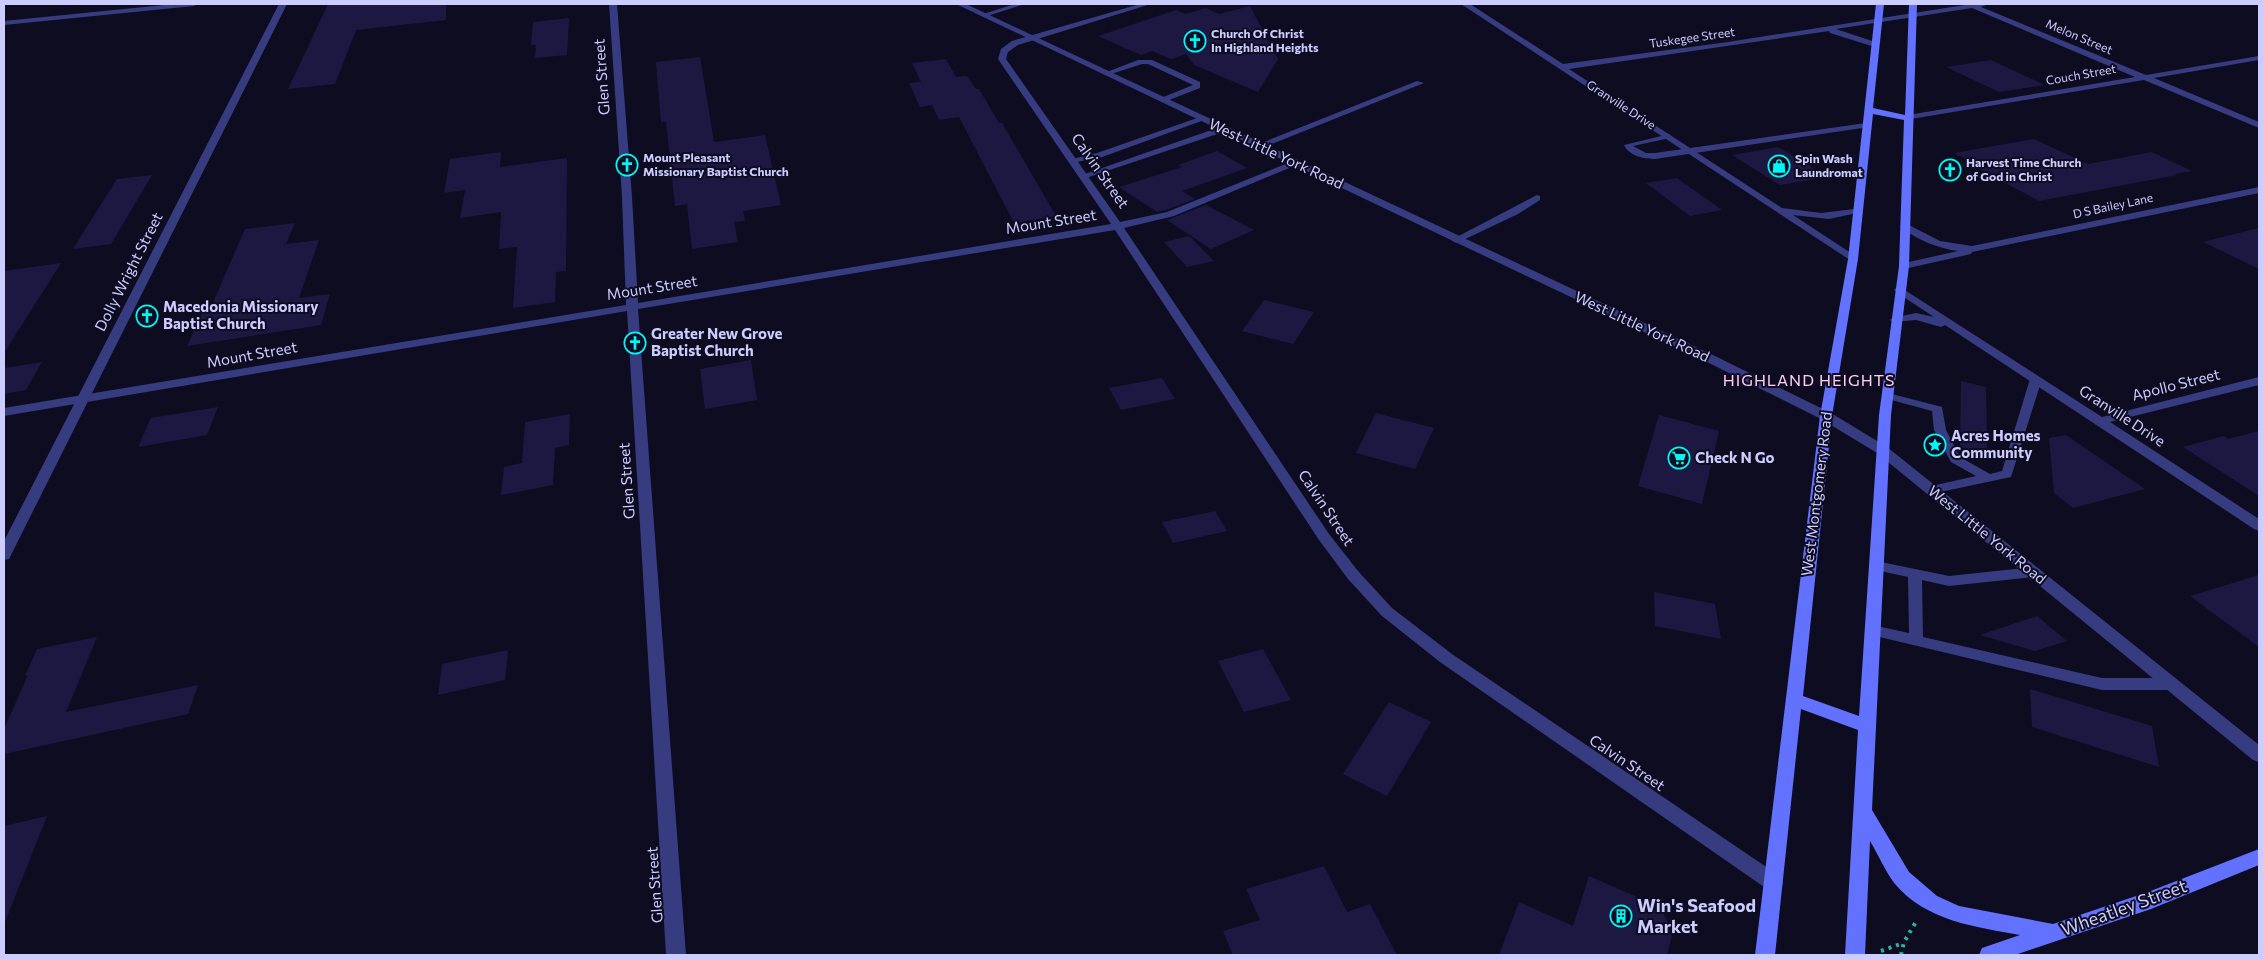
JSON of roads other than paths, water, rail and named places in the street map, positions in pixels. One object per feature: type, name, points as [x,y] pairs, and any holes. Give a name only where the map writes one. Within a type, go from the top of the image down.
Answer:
[{"type":"main road","name":"West Montgomery Road","points":[[1765,955],[1826,416],[1852,259],[1880,4]]},
{"type":"main road","points":[[1855,955],[1882,450],[1896,320],[1904,266],[1912,4]]},
{"type":"main road","points":[[1868,110],[1908,118]]},
{"type":"main road","points":[[1794,700],[1867,726]]},
{"type":"main road","points":[[1862,810],[1902,878],[1930,902],[1957,914],[2054,933]]},
{"type":"main road","name":"Wheatley Street","points":[[1989,955],[2151,900],[2259,857]]},
{"type":"street","points":[[4,23],[194,4]]},
{"type":"street","name":"Dolly Wright Street","points":[[4,555],[283,4]]},
{"type":"street","name":"Glen Street","points":[[613,4],[633,306],[637,397],[676,955]]},
{"type":"street","name":"West Little York Road","points":[[960,4],[1711,359],[1826,416],[1882,450],[2259,755]]},
{"type":"street","points":[[1033,37],[1145,4]]},
{"type":"street","name":"Granville Drive","points":[[1465,4],[1852,259]]},
{"type":"street","name":"Tuskegee Street","points":[[1562,67],[1984,4]]},
{"type":"street","name":"Melon Street","points":[[1972,6],[2259,125]]},
{"type":"street","name":"Tuskegee Street","points":[[1825,29],[1843,33],[1875,45]]},
{"type":"street","name":"Calvin Street","points":[[1033,37],[1015,44],[1004,51],[1002,59],[1170,303],[1324,537],[1353,575],[1387,612],[1446,658],[1774,883]]},
{"type":"street","name":"Couch Street","points":[[1908,118],[2259,58]]},
{"type":"street","points":[[1259,146],[1420,83]]},
{"type":"street","name":"Mount Street","points":[[4,412],[1117,226],[1170,214],[1296,163]]},
{"type":"street","name":"D S Bailey Lane","points":[[1905,226],[1919,237],[1930,242],[1952,247],[1972,248],[2259,190]]},
{"type":"street","name":"Granville Drive","points":[[1776,208],[1811,216],[1836,217],[1858,210]]},
{"type":"street","name":"D S Bailey Lane","points":[[1904,266],[1965,253],[1972,248]]},
{"type":"street","name":"Granville Drive","points":[[1900,290],[2259,526]]},
{"type":"street","name":"Granville Drive","points":[[1896,320],[1916,316],[1967,334]]},
{"type":"street","name":"Apollo Street","points":[[2100,421],[2259,381]]},
{"type":"lane","points":[[984,15],[1022,4]]},
{"type":"lane","points":[[1108,73],[1141,62],[1149,62],[1197,84],[1196,88],[1164,100]]},
{"type":"lane","points":[[1072,160],[1099,155],[1203,119]]},
{"type":"lane","points":[[1667,136],[1633,142],[1628,145],[1629,148],[1644,156],[1655,156],[1866,125]]},
{"type":"lane","points":[[1083,176],[1223,129]]},
{"type":"lane","points":[[1456,240],[1501,219],[1537,198]]},
{"type":"lane","points":[[1932,490],[2007,474],[2036,379]]},
{"type":"lane","points":[[1888,396],[1938,409],[1940,430],[1955,459],[1988,478]]},
{"type":"lane","points":[[1876,566],[1949,581],[2034,572]]},
{"type":"lane","points":[[1915,574],[1916,640]]},
{"type":"lane","points":[[1872,630],[2102,684],[2172,684]]},
{"type":"place","name":"Church Of Christ In Highland Heights","points":[[1195,41]]},
{"type":"place","name":"Mount Pleasant Missionary Baptist Church","points":[[627,165]]},
{"type":"place","name":"Spin Wash Laundromat","points":[[1779,166]]},
{"type":"place","name":"Harvest Time Church of God in Christ","points":[[1950,170]]},
{"type":"place","name":"Macedonia Missionary Baptist Church","points":[[147,316]]},
{"type":"place","name":"Greater New Grove Baptist Church","points":[[635,343]]},
{"type":"place","name":"Acres Homes Community","points":[[1935,445]]},
{"type":"place","name":"Check N Go","points":[[1679,458]]},
{"type":"place","name":"Win's Seafood Market","points":[[1621,916]]},
{"type":"district","name":"HIGHLAND HEIGHTS","points":[[1809,380]]}]
